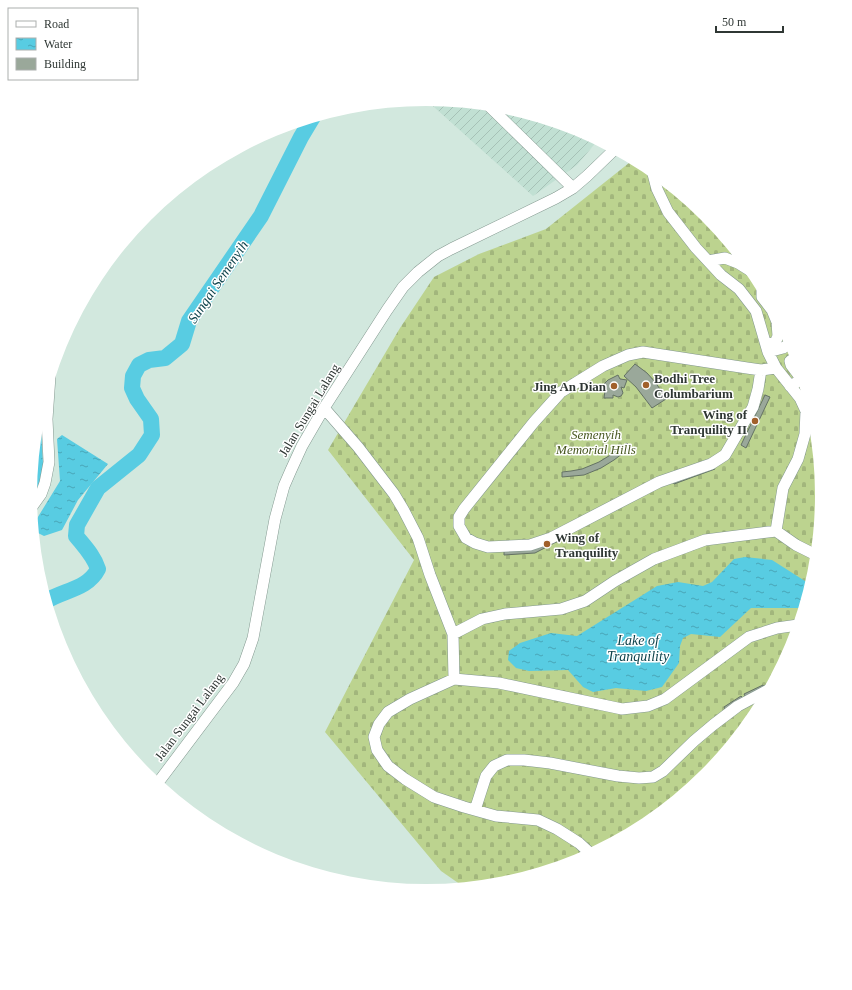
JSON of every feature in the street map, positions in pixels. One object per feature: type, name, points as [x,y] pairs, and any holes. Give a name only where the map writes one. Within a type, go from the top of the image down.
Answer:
[{"type":"street","points":[[495,112],[573,188]]},
{"type":"street","name":"Jalan Sungai Lalang","points":[[161,779],[233,683],[244,664],[253,638],[275,519],[290,470],[324,408],[387,310],[403,288],[418,272],[438,256],[540,207],[573,188],[611,153]]},
{"type":"street","points":[[658,183],[668,212],[708,261],[739,289],[756,311],[767,348],[776,368],[804,404]]},
{"type":"street","points":[[708,261],[733,256]]},
{"type":"street","points":[[725,258],[739,263]]},
{"type":"street","points":[[767,348],[775,343],[778,336],[777,329]]},
{"type":"street","points":[[767,348],[783,348],[785,347]]},
{"type":"street","points":[[761,370],[753,407],[725,454],[711,464],[659,482],[551,538],[530,545],[488,547],[475,544],[466,538],[458,526],[459,517],[464,509],[534,422],[561,392],[603,366],[628,355],[643,352],[761,370],[776,368]]},
{"type":"street","points":[[790,386],[798,382]]},
{"type":"street","points":[[37,499],[45,483],[49,462],[47,419],[48,401]]},
{"type":"street","points":[[324,408],[358,447],[394,494],[418,538],[430,575],[453,634],[454,679]]},
{"type":"street","points":[[776,531],[783,488],[798,459],[808,420]]},
{"type":"street","points":[[453,634],[482,619],[504,614],[562,609],[585,601],[615,581],[654,559],[705,540],[776,531],[811,553]]},
{"type":"street","points":[[586,849],[557,828],[538,820],[496,816],[434,797],[405,779],[388,766],[377,750],[374,737],[379,724],[388,712],[454,679],[499,683],[622,709],[648,706],[665,699],[749,636],[777,628],[792,626]]},
{"type":"street","points":[[475,810],[486,776],[494,766],[507,760],[550,763],[618,776],[639,778],[653,777],[663,772],[694,741],[713,725],[738,706],[760,694]]},
{"type":"shaded area","points":[[433,106],[477,109],[502,113],[551,127],[594,144],[577,165],[533,196]]},
{"type":"green space","name":"Semenyih Memorial Hills","points":[[628,163],[663,186],[701,220],[735,258],[763,300],[775,323],[802,394],[812,444],[814,470],[815,495],[812,546],[802,596],[775,667],[763,690],[735,732],[701,770],[663,804],[620,832],[598,844],[527,871],[502,877],[458,882],[441,871],[325,732],[414,560],[328,450],[400,328],[434,277],[479,254],[546,229]]},
{"type":"water","points":[[62,435],[108,464],[78,500],[62,530],[44,536],[39,534],[38,517],[60,481],[57,439]]},
{"type":"water","points":[[41,436],[44,479],[37,492]]},
{"type":"water","name":"Lake of Tranquility","points":[[745,557],[772,560],[806,581],[798,608],[751,608],[720,637],[691,634],[683,638],[680,646],[679,663],[662,687],[646,691],[616,688],[593,692],[583,687],[568,670],[529,671],[516,668],[508,660],[509,651],[520,643],[551,633],[577,636],[657,586],[678,582],[703,586],[712,582],[734,559]]},
{"type":"building","name":"Bodhi Tree Columbarium","points":[[635,364],[647,373],[656,383],[666,399],[652,408],[636,387],[624,376]]},
{"type":"building","name":"Jing An Dian","points":[[618,375],[620,379],[627,380],[624,388],[621,387],[623,393],[618,397],[613,395],[613,398],[604,398],[605,391],[602,390],[604,384],[608,380]]},
{"type":"building","name":"Wing of Tranquility II","points":[[765,395],[770,397],[746,448],[741,445]]},
{"type":"building","points":[[627,443],[631,447],[601,468],[584,475],[562,477],[562,472],[582,469],[599,462]]},
{"type":"building","points":[[713,465],[715,469],[674,484],[672,480]]},
{"type":"building","name":"Wing of Tranquility","points":[[556,536],[558,541],[535,553],[504,555],[504,548]]},
{"type":"building","points":[[763,685],[764,688],[763,690],[746,698],[744,694]]},
{"type":"building","points":[[741,696],[744,699],[726,711],[724,707]]},
{"type":"waterway","name":"Sungai Semenyih","points":[[51,598],[82,585],[94,576],[98,569],[91,555],[76,536],[77,525],[98,488],[139,455],[152,435],[151,419],[137,399],[132,388],[133,376],[139,365],[149,360],[165,358],[182,344],[189,321],[261,216],[308,124]]},
{"type":"place","name":"Bodhi Tree Columbarium","points":[[646,385]]},
{"type":"place","name":"Jing An Dian","points":[[614,386]]},
{"type":"place","name":"Wing of Tranquility II","points":[[755,421]]},
{"type":"place","name":"Wing of Tranquility","points":[[547,544]]}]
